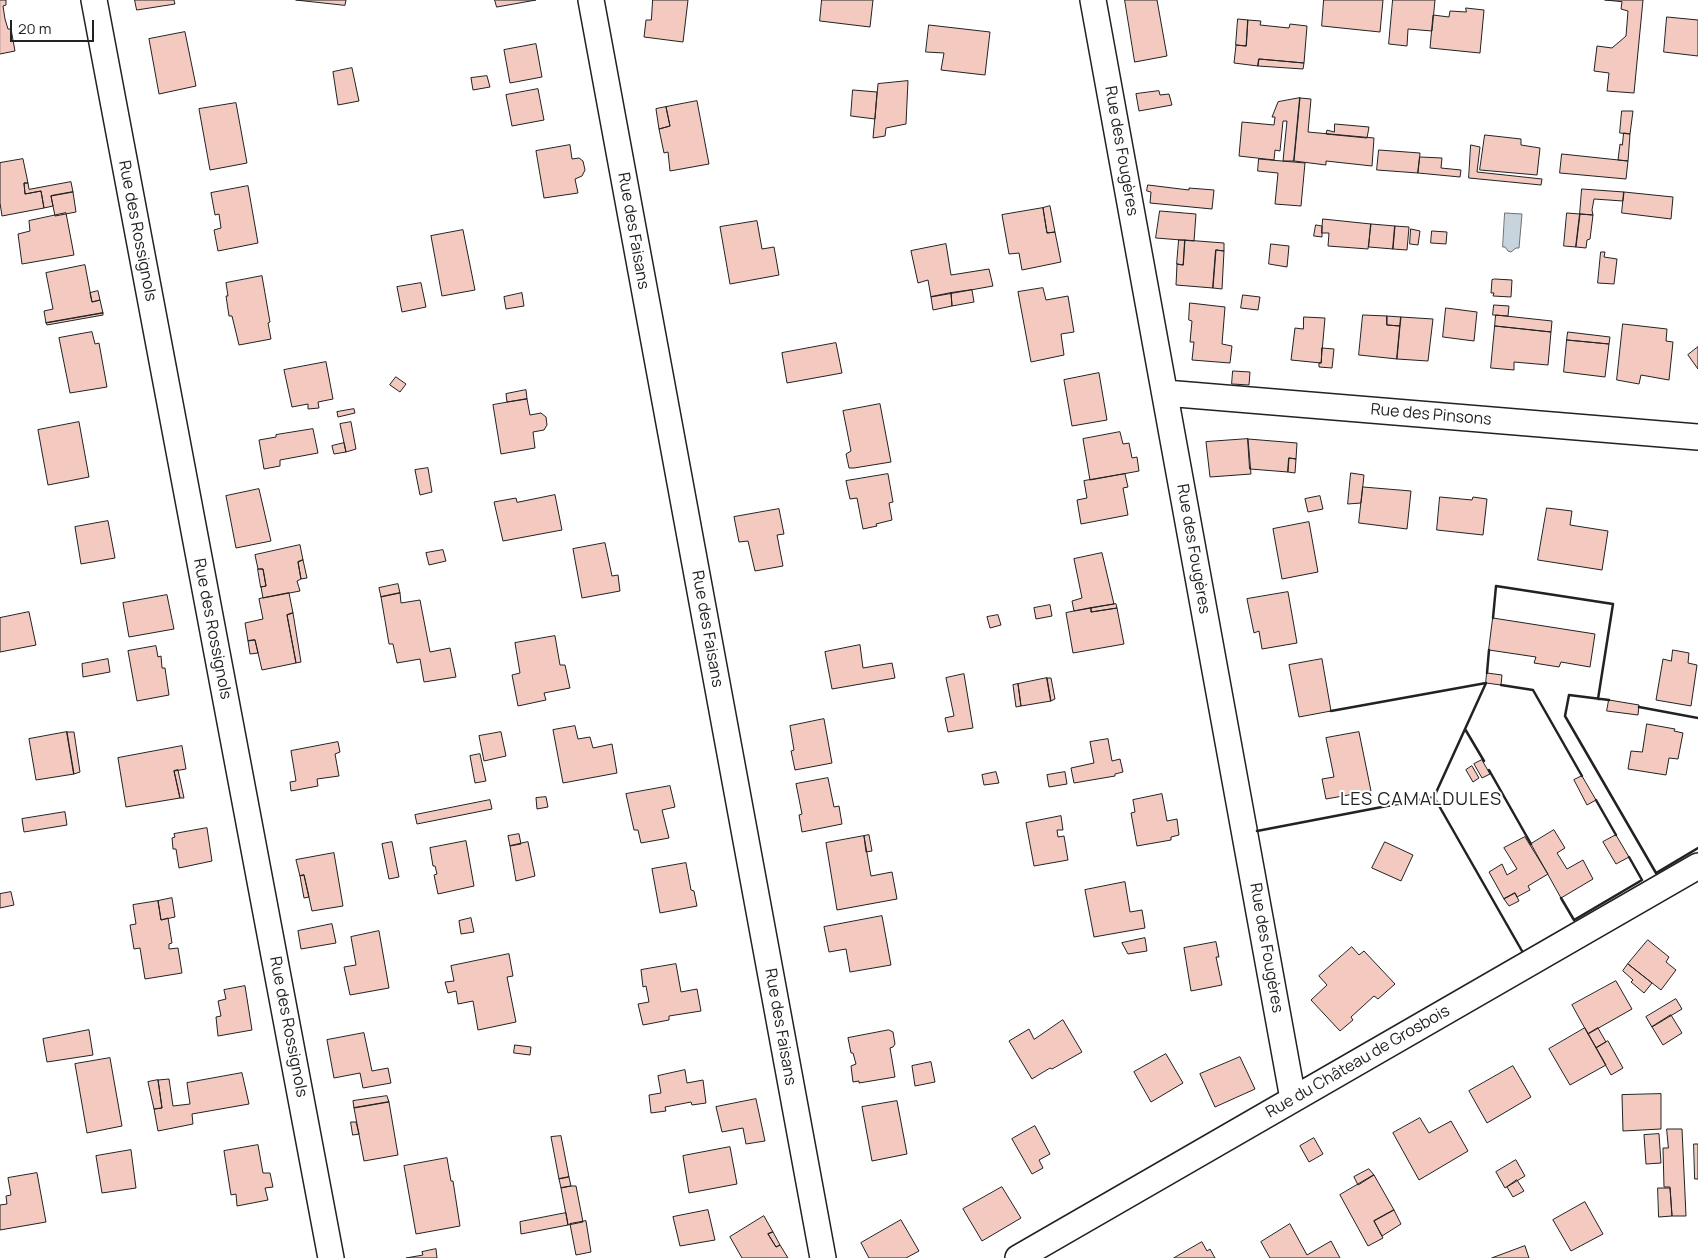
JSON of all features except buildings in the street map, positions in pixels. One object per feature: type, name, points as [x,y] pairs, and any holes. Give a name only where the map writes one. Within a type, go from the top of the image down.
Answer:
[{"type":"street","name":"Rue des Rossignols","points":[[94,0],[331,1258]]},
{"type":"street","name":"Rue des Faisans","points":[[591,0],[823,1258]]},
{"type":"street","name":"Rue des Fougères","points":[[1093,0],[1293,1099]]},
{"type":"street","name":"Rue des Pinsons","points":[[1165,393],[1698,437]]},
{"type":"street","name":"Rue du Château de Grosbois","points":[[1018,1258],[1698,866]]},
{"type":"shaded area","points":[[1505,213],[1522,214],[1519,248],[1511,252],[1503,247]]},
{"type":"wall","points":[[1493,618],[1496,586],[1613,604],[1598,699]]},
{"type":"wall","points":[[1487,673],[1489,650]]},
{"type":"wall","points":[[1331,711],[1486,683],[1434,797],[1522,951]]},
{"type":"wall","points":[[1501,685],[1533,690],[1582,776]]},
{"type":"wall","points":[[1609,700],[1569,695],[1565,716],[1656,873],[1698,848]]},
{"type":"wall","points":[[1639,707],[1698,718]]},
{"type":"wall","points":[[1465,729],[1484,761]]},
{"type":"wall","points":[[1489,770],[1531,844]]},
{"type":"wall","points":[[1257,831],[1434,797]]},
{"type":"wall","points":[[1596,800],[1616,835]]},
{"type":"wall","points":[[1561,898],[1574,920],[1642,880],[1629,857]]},
{"type":"district","name":"LES CAMALDULES","points":[[1421,800]]}]
